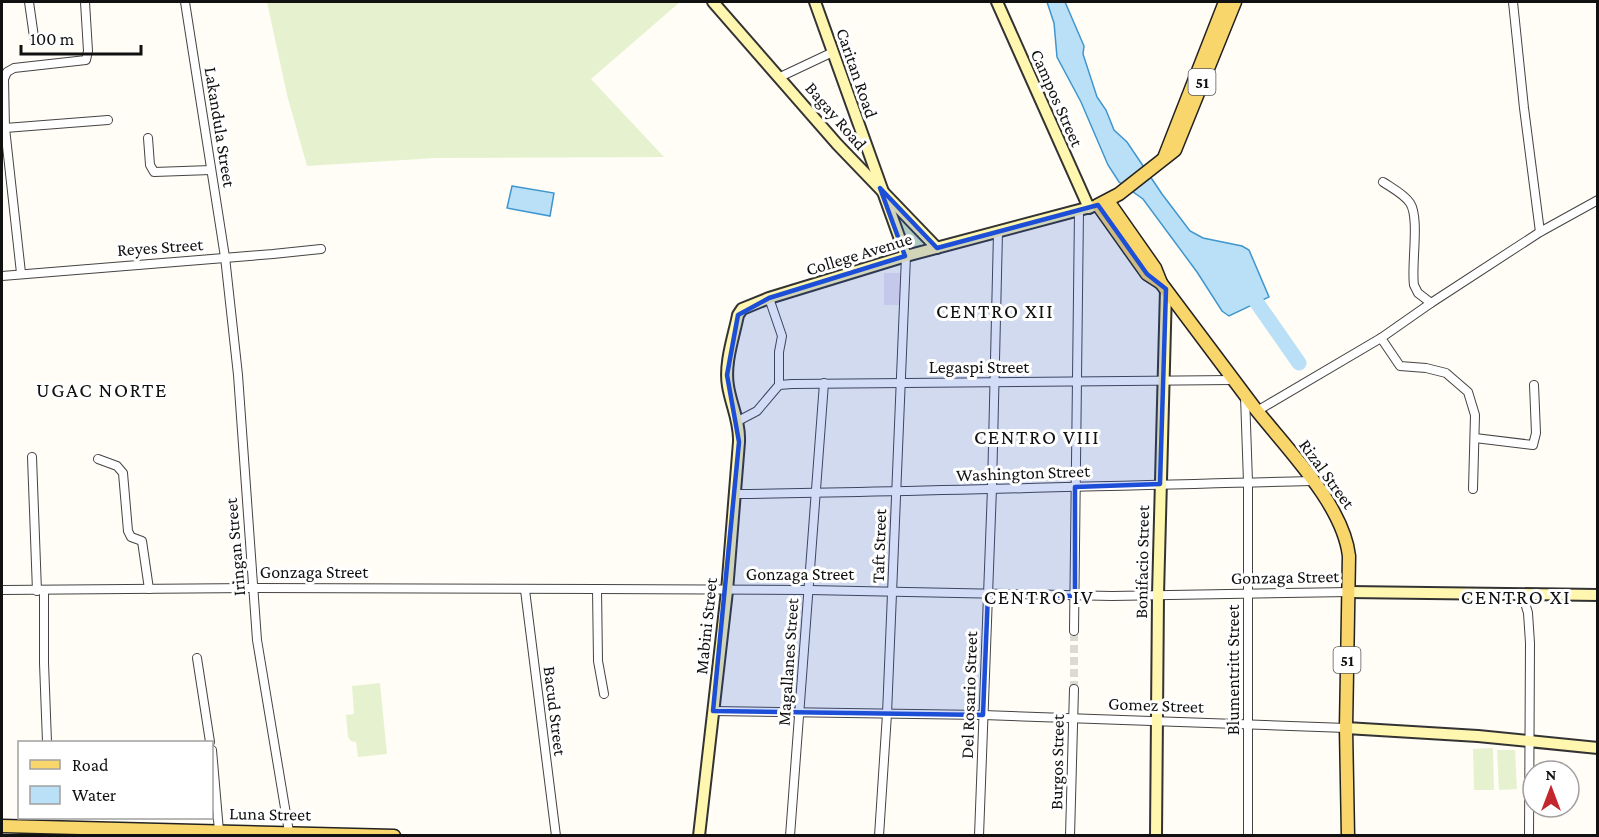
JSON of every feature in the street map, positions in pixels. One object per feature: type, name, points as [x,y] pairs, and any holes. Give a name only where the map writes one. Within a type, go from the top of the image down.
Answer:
[{"type":"main road","name":"Bagay Road","points":[[713,2],[837,144],[937,248]]},
{"type":"main road","name":"Caritan Road","points":[[815,2],[906,256]]},
{"type":"main road","name":"Campos Street","points":[[997,2],[1098,204]]},
{"type":"main road","name":"51","points":[[1161,161],[1225,2]]},
{"type":"main road","name":"51","points":[[1098,204],[1175,150],[1235,2]]},
{"type":"main road","name":"College Avenue","points":[[738,421],[727,375],[738,315],[742,309],[769,298],[906,256],[1098,204]]},
{"type":"main road","name":"Rizal Street","points":[[1098,204],[1147,274],[1163,286],[1312,481],[1338,518],[1345,534],[1349,556],[1346,728],[1348,836]]},
{"type":"main road","name":"Bonifacio Street","points":[[1156,836],[1163,286]]},
{"type":"main road","name":"Mabini Street","points":[[699,836],[727,591],[739,442],[738,421]]},
{"type":"main road","name":"Gonzaga Street","points":[[1349,592],[1522,596],[1598,595]]},
{"type":"main road","name":"Gomez Street","points":[[1346,728],[1478,736],[1598,748]]},
{"type":"main road","name":"Luna Street","points":[[2,826],[50,822],[123,833],[219,831],[394,836]]},
{"type":"street","points":[[29,2],[34,37]]},
{"type":"street","points":[[21,273],[5,128],[4,79],[7,72],[14,68],[86,60],[88,51],[85,2]]},
{"type":"street","name":"Lakandula Street","points":[[185,2],[225,257]]},
{"type":"street","points":[[1513,2],[1540,232]]},
{"type":"street","points":[[780,77],[833,52]]},
{"type":"street","points":[[5,128],[108,120]]},
{"type":"street","points":[[148,138],[150,165],[154,172],[211,170]]},
{"type":"street","points":[[1383,182],[1404,197],[1412,207],[1414,285],[1418,292],[1431,303]]},
{"type":"street","points":[[1257,411],[1381,338],[1540,232],[1598,200]]},
{"type":"street","points":[[1074,631],[1076,382],[1098,204]]},
{"type":"street","name":"Del Rosario Street","points":[[979,836],[992,488],[998,232]]},
{"type":"street","name":"Reyes Street","points":[[2,276],[321,249]]},
{"type":"street","name":"Taft Street","points":[[879,836],[887,714],[906,256]]},
{"type":"street","name":"Iringan Street","points":[[225,257],[238,375],[257,640],[289,832]]},
{"type":"street","points":[[738,421],[757,411],[779,385],[778,352],[782,336],[769,298]]},
{"type":"street","points":[[1381,338],[1400,366],[1426,368],[1446,373],[1468,392],[1474,415],[1473,489]]},
{"type":"street","name":"Legaspi Street","points":[[779,385],[1233,380]]},
{"type":"street","name":"Magallanes Street","points":[[790,836],[824,383]]},
{"type":"street","points":[[1475,438],[1533,445],[1536,433],[1534,385]]},
{"type":"street","name":"Blumentritt Street","points":[[1245,396],[1248,482],[1248,836]]},
{"type":"street","points":[[32,456],[41,591],[47,741]]},
{"type":"street","points":[[98,459],[117,466],[123,473],[128,531],[131,537],[142,541],[149,590]]},
{"type":"street","name":"Washington Street","points":[[735,494],[1312,481]]},
{"type":"street","name":"Gonzaga Street","points":[[2,590],[253,588],[809,590],[1075,596],[1349,592]]},
{"type":"street","points":[[597,589],[598,661],[604,693]]},
{"type":"street","name":"Bacud Street","points":[[525,590],[556,836]]},
{"type":"street","points":[[1522,596],[1530,628],[1529,836]]},
{"type":"street","points":[[197,658],[210,741]]},
{"type":"street","name":"Burgos Street","points":[[1070,836],[1074,689]]},
{"type":"street","name":"Gomez Street","points":[[712,711],[983,715],[1346,728]]},
{"type":"street","points":[[213,762],[219,831]]},
{"type":"highlighted area","points":[[880,188],[937,248],[1098,205],[1147,274],[1166,289],[1160,484],[1075,487],[1075,596],[988,594],[983,715],[713,711],[739,442],[727,375],[738,315],[769,298],[905,256]]},
{"type":"shaded area","points":[[884,273],[900,273],[901,305],[884,305]]},
{"type":"green space","points":[[267,2],[680,2],[591,79],[664,157],[436,158],[307,166],[287,95]]},
{"type":"green space","points":[[902,221],[923,242],[919,247],[909,246],[900,222]]},
{"type":"green space","points":[[380,683],[387,754],[358,757],[356,742],[351,741],[348,737],[346,715],[354,714],[352,686]]},
{"type":"green space","points":[[1493,748],[1494,790],[1474,790],[1473,749]]},
{"type":"green space","points":[[1497,750],[1515,750],[1517,789],[1499,790]]},
{"type":"water","points":[[1047,2],[1065,2],[1084,46],[1083,54],[1097,97],[1106,110],[1114,130],[1127,142],[1162,194],[1190,231],[1203,238],[1242,246],[1249,250],[1269,297],[1229,316],[1222,311],[1197,272],[1143,199],[1119,182],[1108,165],[1081,102],[1057,57],[1054,23]]},
{"type":"water","points":[[512,186],[554,193],[550,216],[507,208]]},
{"type":"waterway","points":[[1246,287],[1299,363]]},
{"type":"tunnel","points":[[1074,631],[1074,689]]},
{"type":"district","name":"CENTRO XII","points":[[995,311]]},
{"type":"district","name":"UGAC NORTE","points":[[102,390]]},
{"type":"district","name":"CENTRO VIII","points":[[1037,437]]},
{"type":"district","name":"CENTRO IV","points":[[1039,597]]},
{"type":"district","name":"CENTRO XI","points":[[1516,597]]}]
